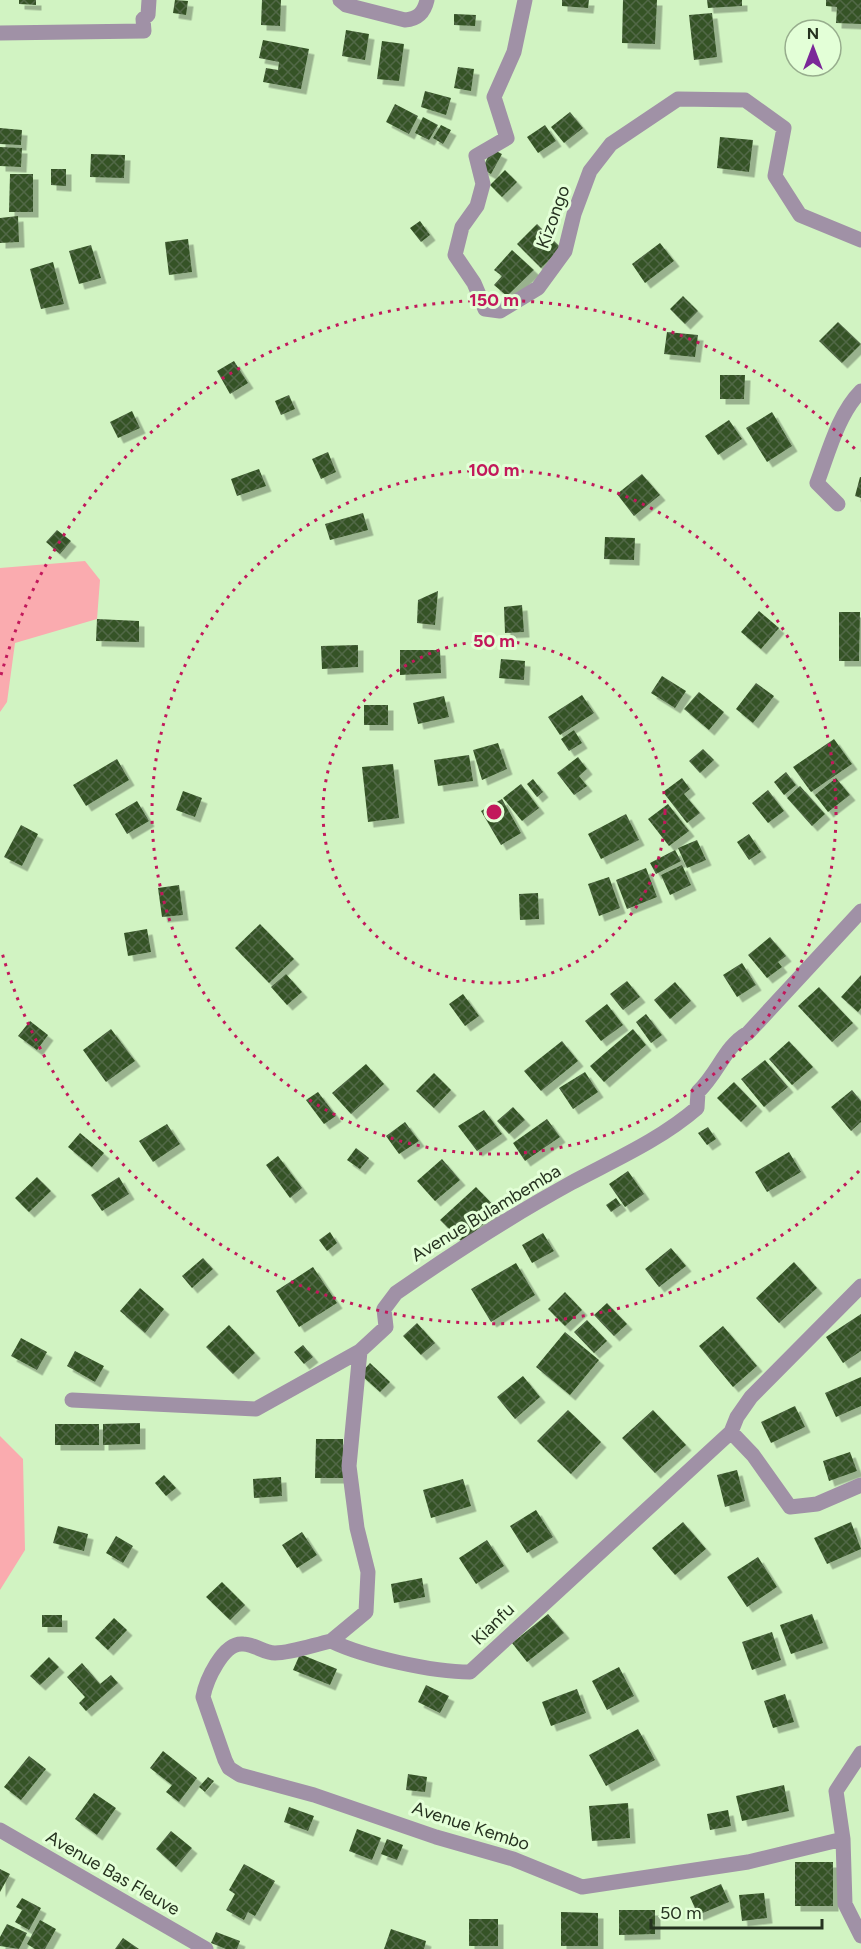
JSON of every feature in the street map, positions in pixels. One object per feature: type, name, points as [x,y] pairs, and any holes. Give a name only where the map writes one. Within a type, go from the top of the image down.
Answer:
[{"type":"street","points":[[0,33],[144,31],[143,19],[148,15],[149,0]]},
{"type":"street","points":[[340,0],[346,5],[405,20],[421,15],[427,0]]},
{"type":"street","name":"Kizongo","points":[[525,0],[514,52],[494,97],[507,138],[476,156],[483,184],[477,206],[462,227],[455,255],[474,282],[485,309],[500,311],[538,288],[565,251],[574,214],[590,171],[611,144],[678,99],[746,100],[784,128],[775,176],[800,215],[861,240]]},
{"type":"street","points":[[838,504],[818,483],[835,436],[854,398],[861,391]]},
{"type":"street","name":"Avenue Bulambemba","points":[[72,1400],[256,1409],[360,1351],[386,1327],[384,1310],[396,1293],[521,1211],[621,1158],[684,1119],[697,1108],[698,1092],[714,1076],[736,1040],[748,1033],[861,911]]},
{"type":"street","name":"Kianfu","points":[[331,1641],[368,1654],[454,1672],[470,1672],[731,1432],[737,1417],[751,1397],[861,1286]]},
{"type":"street","points":[[331,1641],[366,1612],[368,1572],[357,1528],[349,1466],[360,1351]]},
{"type":"street","points":[[731,1432],[753,1455],[790,1507],[817,1504],[861,1485]]},
{"type":"street","name":"Avenue Kembo","points":[[331,1641],[273,1653],[241,1643],[232,1646],[222,1658],[205,1688],[203,1697],[229,1768],[240,1775],[314,1795],[436,1837],[513,1859],[582,1887],[748,1862],[843,1839]]},
{"type":"street","points":[[861,1753],[836,1791],[843,1839],[845,1904],[861,1936]]},
{"type":"street","name":"Avenue Bas Fleuve","points":[[0,1830],[201,1948]]},
{"type":"shaded area","points":[[85,561],[100,580],[97,619],[15,643],[7,702],[0,712],[0,568]]},
{"type":"shaded area","points":[[0,1436],[23,1459],[25,1550],[0,1590]]},
{"type":"building","points":[[19,0],[36,0],[36,5],[19,4]]},
{"type":"building","points":[[175,0],[188,1],[186,15],[173,13]]},
{"type":"building","points":[[262,0],[281,0],[280,26],[261,25]]},
{"type":"building","points":[[562,0],[589,0],[588,8],[562,6]]},
{"type":"building","points":[[623,0],[657,0],[655,44],[622,43]]},
{"type":"building","points":[[707,0],[742,0],[742,6],[708,8]]},
{"type":"building","points":[[826,0],[861,0],[861,24],[843,23],[843,18],[836,18],[837,7],[826,6]]},
{"type":"building","points":[[712,13],[717,57],[694,60],[689,15]]},
{"type":"building","points":[[454,14],[476,15],[475,26],[454,25]]},
{"type":"building","points":[[346,30],[369,34],[365,60],[342,56]]},
{"type":"building","points":[[263,40],[309,49],[301,89],[263,82],[266,68],[278,70],[279,62],[259,58]]},
{"type":"building","points":[[382,41],[404,44],[399,81],[377,79]]},
{"type":"building","points":[[458,67],[474,69],[471,91],[454,88]]},
{"type":"building","points":[[425,91],[451,98],[446,115],[421,107]]},
{"type":"building","points":[[395,104],[418,116],[409,134],[386,122]]},
{"type":"building","points":[[570,112],[583,128],[564,143],[551,127]]},
{"type":"building","points":[[423,117],[438,125],[429,140],[415,133]]},
{"type":"building","points":[[441,125],[451,130],[443,144],[433,138]]},
{"type":"building","points":[[545,125],[556,141],[538,153],[527,137]]},
{"type":"building","points":[[0,128],[22,130],[21,145],[0,144]]},
{"type":"building","points":[[720,137],[753,140],[749,172],[717,168]]},
{"type":"building","points":[[0,147],[22,148],[21,167],[0,166]]},
{"type":"building","points":[[492,149],[502,154],[491,174],[482,169]]},
{"type":"building","points":[[91,154],[125,155],[124,178],[90,177]]},
{"type":"building","points":[[51,169],[66,169],[66,186],[51,185]]},
{"type":"building","points":[[505,170],[517,182],[502,197],[490,185]]},
{"type":"building","points":[[10,174],[33,174],[33,212],[9,212]]},
{"type":"building","points":[[18,216],[19,242],[0,243],[0,218]]},
{"type":"building","points":[[420,221],[430,235],[421,242],[410,228]]},
{"type":"building","points":[[537,224],[561,248],[541,268],[517,244]]},
{"type":"building","points":[[188,239],[192,272],[169,275],[165,242]]},
{"type":"building","points":[[660,243],[674,261],[645,283],[632,264]]},
{"type":"building","points":[[91,245],[101,278],[79,284],[69,251]]},
{"type":"building","points":[[512,250],[534,270],[507,296],[494,285],[502,276],[494,270]]},
{"type":"building","points":[[53,262],[64,304],[41,309],[30,269]]},
{"type":"building","points":[[683,296],[698,311],[685,324],[670,309]]},
{"type":"building","points":[[838,322],[861,344],[842,363],[819,341]]},
{"type":"building","points":[[667,332],[698,335],[695,357],[664,354]]},
{"type":"building","points":[[234,361],[248,383],[230,394],[217,371]]},
{"type":"building","points":[[720,375],[745,375],[744,399],[720,399]]},
{"type":"building","points":[[289,395],[295,409],[281,415],[275,401]]},
{"type":"building","points":[[132,411],[140,428],[118,438],[110,422]]},
{"type":"building","points":[[772,412],[792,446],[767,462],[746,428]]},
{"type":"building","points":[[729,420],[742,439],[718,455],[705,436]]},
{"type":"building","points":[[328,452],[336,472],[321,479],[312,459]]},
{"type":"building","points":[[259,469],[266,486],[237,496],[231,479]]},
{"type":"building","points":[[642,474],[660,495],[634,516],[617,494]]},
{"type":"building","points":[[861,477],[861,498],[855,496]]},
{"type":"building","points":[[363,513],[368,530],[330,540],[325,524]]},
{"type":"building","points":[[57,530],[71,541],[60,554],[46,542]]},
{"type":"building","points":[[605,537],[635,538],[634,560],[604,559]]},
{"type":"building","points":[[438,591],[435,625],[417,623],[418,600]]},
{"type":"building","points":[[522,605],[524,632],[505,633],[504,607]]},
{"type":"building","points":[[759,611],[779,628],[761,649],[741,632]]},
{"type":"building","points":[[839,612],[860,612],[859,661],[839,661]]},
{"type":"building","points":[[97,619],[139,621],[139,642],[96,641]]},
{"type":"building","points":[[358,645],[358,667],[322,669],[321,646]]},
{"type":"building","points":[[400,650],[440,650],[441,673],[400,675]]},
{"type":"building","points":[[501,659],[525,661],[524,680],[499,678]]},
{"type":"building","points":[[662,676],[686,691],[675,708],[651,693]]},
{"type":"building","points":[[756,683],[774,696],[753,723],[736,709]]},
{"type":"building","points":[[699,692],[724,712],[709,730],[684,709]]},
{"type":"building","points":[[582,695],[594,713],[560,735],[548,717]]},
{"type":"building","points":[[444,696],[449,717],[418,724],[413,703]]},
{"type":"building","points":[[364,705],[388,705],[388,725],[364,725]]},
{"type":"building","points":[[574,730],[582,743],[569,751],[561,739]]},
{"type":"building","points":[[834,739],[852,764],[811,792],[793,767]]},
{"type":"building","points":[[498,743],[507,769],[482,780],[473,750]]},
{"type":"building","points":[[703,749],[714,760],[700,773],[689,761]]},
{"type":"building","points":[[469,755],[473,781],[438,786],[434,760]]},
{"type":"building","points":[[578,757],[587,769],[579,776],[587,786],[574,795],[557,773]]},
{"type":"building","points":[[117,759],[129,780],[86,806],[73,785]]},
{"type":"building","points":[[393,764],[399,818],[368,822],[362,767]]},
{"type":"building","points":[[786,772],[796,785],[784,795],[774,782]]},
{"type":"building","points":[[682,778],[690,789],[684,794],[700,813],[687,823],[663,792]]},
{"type":"building","points":[[836,778],[850,795],[828,812],[815,795]]},
{"type":"building","points":[[533,779],[543,792],[537,797],[527,784]]},
{"type":"building","points":[[521,784],[539,808],[522,821],[503,798]]},
{"type":"building","points":[[800,786],[825,814],[812,826],[787,798]]},
{"type":"building","points":[[768,790],[784,811],[768,823],[752,803]]},
{"type":"building","points":[[183,791],[202,798],[195,817],[176,810]]},
{"type":"building","points":[[502,799],[521,833],[501,845],[481,811]]},
{"type":"building","points":[[137,801],[149,821],[127,834],[115,814]]},
{"type":"building","points":[[668,804],[689,831],[669,846],[648,819]]},
{"type":"building","points":[[626,814],[639,840],[601,859],[588,834]]},
{"type":"building","points":[[21,825],[38,834],[22,866],[4,857]]},
{"type":"building","points":[[749,834],[761,852],[749,860],[737,842]]},
{"type":"building","points":[[697,840],[706,860],[687,868],[678,848]]},
{"type":"building","points":[[675,850],[681,861],[656,874],[650,863]]},
{"type":"building","points":[[682,865],[691,885],[670,895],[661,875]]},
{"type":"building","points":[[646,868],[657,897],[627,909],[616,880]]},
{"type":"building","points":[[609,877],[620,908],[599,916],[588,884]]},
{"type":"building","points":[[179,885],[183,915],[162,917],[158,888]]},
{"type":"building","points":[[538,893],[539,919],[520,920],[519,894]]},
{"type":"building","points":[[260,924],[294,959],[269,983],[235,948]]},
{"type":"building","points":[[147,929],[151,952],[128,956],[124,933]]},
{"type":"building","points":[[770,937],[786,956],[778,962],[782,967],[767,978],[748,955]]},
{"type":"building","points":[[742,963],[756,985],[737,997],[723,975]]},
{"type":"building","points":[[286,974],[302,992],[287,1005],[271,987]]},
{"type":"building","points":[[861,975],[861,1008],[858,1012],[841,997]]},
{"type":"building","points":[[627,981],[640,997],[623,1010],[610,994]]},
{"type":"building","points":[[675,982],[691,1001],[670,1019],[654,1000]]},
{"type":"building","points":[[819,987],[853,1023],[832,1042],[798,1006]]},
{"type":"building","points":[[463,994],[479,1016],[465,1026],[449,1004]]},
{"type":"building","points":[[607,1004],[623,1025],[601,1041],[585,1021]]},
{"type":"building","points":[[646,1014],[662,1035],[651,1043],[636,1022]]},
{"type":"building","points":[[30,1021],[48,1035],[37,1050],[18,1036]]},
{"type":"building","points":[[111,1029],[135,1061],[106,1082],[83,1050]]},
{"type":"building","points":[[633,1029],[646,1045],[604,1082],[590,1066]]},
{"type":"building","points":[[562,1041],[578,1061],[541,1091],[524,1071]]},
{"type":"building","points":[[789,1041],[813,1067],[792,1085],[769,1059]]},
{"type":"building","points":[[765,1060],[788,1087],[764,1107],[741,1079]]},
{"type":"building","points":[[366,1064],[384,1084],[351,1114],[332,1093]]},
{"type":"building","points":[[585,1072],[598,1092],[573,1109],[559,1088]]},
{"type":"building","points":[[434,1073],[451,1090],[434,1108],[416,1091]]},
{"type":"building","points":[[734,1082],[757,1106],[741,1122],[717,1098]]},
{"type":"building","points":[[852,1090],[861,1101],[861,1122],[851,1131],[831,1107]]},
{"type":"building","points":[[318,1092],[336,1116],[324,1124],[306,1100]]},
{"type":"building","points":[[513,1107],[525,1120],[509,1134],[497,1121]]},
{"type":"building","points":[[484,1110],[502,1134],[477,1151],[458,1126]]},
{"type":"building","points":[[547,1119],[560,1137],[525,1161],[513,1143]]},
{"type":"building","points":[[405,1122],[419,1141],[399,1154],[386,1136]]},
{"type":"building","points":[[167,1124],[180,1144],[153,1162],[139,1141]]},
{"type":"building","points":[[708,1127],[716,1139],[707,1145],[698,1133]]},
{"type":"building","points":[[80,1133],[104,1153],[92,1167],[68,1147]]},
{"type":"building","points":[[356,1148],[369,1158],[360,1169],[347,1160]]},
{"type":"building","points":[[789,1152],[801,1172],[767,1192],[755,1172]]},
{"type":"building","points":[[278,1156],[302,1188],[290,1198],[266,1165]]},
{"type":"building","points":[[442,1159],[460,1180],[435,1201],[417,1181]]},
{"type":"building","points":[[628,1171],[644,1194],[625,1207],[609,1184]]},
{"type":"building","points":[[37,1177],[51,1191],[29,1212],[15,1198]]},
{"type":"building","points":[[119,1177],[129,1194],[102,1211],[91,1195]]},
{"type":"building","points":[[476,1187],[498,1210],[463,1243],[440,1220]]},
{"type":"building","points":[[616,1198],[621,1205],[611,1212],[606,1205]]},
{"type":"building","points":[[330,1232],[337,1243],[327,1251],[319,1240]]},
{"type":"building","points":[[543,1233],[554,1251],[532,1263],[522,1245]]},
{"type":"building","points":[[671,1248],[686,1266],[659,1287],[645,1269]]},
{"type":"building","points":[[203,1258],[213,1269],[192,1288],[182,1276]]},
{"type":"building","points":[[794,1262],[817,1288],[779,1323],[756,1298]]},
{"type":"building","points":[[516,1263],[535,1295],[491,1322],[471,1289]]},
{"type":"building","points":[[313,1267],[337,1303],[299,1327],[276,1291]]},
{"type":"building","points":[[140,1288],[164,1309],[145,1333],[120,1311]]},
{"type":"building","points":[[565,1292],[582,1310],[565,1326],[548,1309]]},
{"type":"building","points":[[607,1303],[627,1324],[614,1336],[594,1315]]},
{"type":"building","points":[[861,1314],[861,1351],[843,1363],[826,1337]]},
{"type":"building","points":[[587,1320],[607,1341],[594,1353],[574,1332]]},
{"type":"building","points":[[417,1323],[435,1343],[421,1355],[403,1336]]},
{"type":"building","points":[[229,1325],[255,1353],[233,1374],[206,1347]]},
{"type":"building","points":[[723,1326],[757,1366],[733,1387],[699,1346]]},
{"type":"building","points":[[565,1332],[599,1360],[570,1395],[536,1367]]},
{"type":"building","points":[[21,1338],[47,1352],[37,1370],[11,1356]]},
{"type":"building","points":[[303,1345],[313,1357],[304,1364],[294,1352]]},
{"type":"building","points":[[75,1351],[104,1366],[95,1382],[67,1366]]},
{"type":"building","points":[[370,1363],[390,1382],[380,1392],[360,1374]]},
{"type":"building","points":[[523,1376],[540,1397],[515,1419],[497,1397]]},
{"type":"building","points":[[861,1377],[861,1406],[836,1417],[825,1393]]},
{"type":"building","points":[[795,1406],[805,1427],[771,1443],[761,1422]]},
{"type":"building","points":[[568,1410],[601,1442],[571,1474],[537,1441]]},
{"type":"building","points":[[653,1410],[686,1445],[655,1473],[622,1438]]},
{"type":"building","points":[[140,1423],[140,1444],[103,1445],[103,1424]]},
{"type":"building","points":[[55,1424],[99,1424],[99,1445],[55,1445]]},
{"type":"building","points":[[316,1439],[343,1439],[343,1478],[315,1478]]},
{"type":"building","points":[[850,1452],[857,1471],[829,1481],[823,1461]]},
{"type":"building","points":[[737,1470],[745,1501],[725,1507],[717,1475]]},
{"type":"building","points":[[164,1475],[176,1488],[166,1496],[155,1483]]},
{"type":"building","points":[[281,1477],[282,1496],[254,1498],[253,1479]]},
{"type":"building","points":[[463,1479],[471,1506],[431,1518],[423,1490]]},
{"type":"building","points":[[536,1510],[553,1537],[527,1553],[510,1526]]},
{"type":"building","points":[[683,1522],[706,1549],[675,1575],[652,1548]]},
{"type":"building","points":[[851,1522],[861,1549],[827,1564],[814,1538]]},
{"type":"building","points":[[58,1526],[88,1534],[84,1551],[53,1543]]},
{"type":"building","points":[[302,1532],[317,1555],[297,1568],[282,1545]]},
{"type":"building","points":[[116,1536],[133,1546],[123,1563],[106,1553]]},
{"type":"building","points":[[487,1540],[504,1566],[476,1584],[459,1558]]},
{"type":"building","points":[[758,1557],[777,1587],[747,1607],[727,1577]]},
{"type":"building","points":[[422,1578],[425,1597],[394,1603],[391,1584]]},
{"type":"building","points":[[222,1582],[245,1605],[230,1620],[206,1597]]},
{"type":"building","points":[[548,1614],[564,1633],[527,1662],[512,1643]]},
{"type":"building","points":[[812,1614],[823,1643],[791,1654],[780,1625]]},
{"type":"building","points":[[42,1615],[62,1615],[62,1627],[42,1627]]},
{"type":"building","points":[[114,1618],[127,1630],[108,1650],[95,1638]]},
{"type":"building","points":[[772,1632],[781,1660],[752,1670],[742,1642]]},
{"type":"building","points":[[300,1654],[337,1669],[330,1685],[293,1670]]},
{"type":"building","points":[[49,1657],[59,1667],[40,1685],[30,1676]]},
{"type":"building","points":[[82,1663],[100,1684],[111,1675],[118,1683],[86,1711],[79,1703],[85,1697],[67,1677]]},
{"type":"building","points":[[619,1667],[634,1696],[607,1710],[592,1681]]},
{"type":"building","points":[[426,1685],[449,1696],[440,1713],[418,1702]]},
{"type":"building","points":[[577,1689],[586,1713],[551,1726],[542,1702]]},
{"type":"building","points":[[785,1694],[794,1722],[773,1728],[764,1701]]},
{"type":"building","points":[[638,1729],[655,1760],[606,1786],[589,1755]]},
{"type":"building","points":[[163,1751],[197,1778],[179,1802],[166,1792],[172,1785],[150,1768]]},
{"type":"building","points":[[29,1756],[46,1769],[21,1800],[4,1787]]},
{"type":"building","points":[[408,1774],[427,1777],[425,1792],[406,1790]]},
{"type":"building","points":[[208,1777],[214,1781],[205,1792],[199,1787]]},
{"type":"building","points":[[784,1785],[789,1811],[742,1821],[736,1796]]},
{"type":"building","points":[[94,1793],[116,1808],[97,1835],[75,1819]]},
{"type":"building","points":[[628,1803],[630,1838],[592,1841],[589,1806]]},
{"type":"building","points":[[289,1807],[314,1816],[308,1831],[284,1822]]},
{"type":"building","points":[[728,1810],[731,1826],[710,1830],[707,1814]]},
{"type":"building","points":[[357,1829],[381,1838],[372,1860],[349,1851]]},
{"type":"building","points":[[171,1831],[192,1848],[176,1867],[156,1849]]},
{"type":"building","points":[[387,1839],[403,1845],[397,1860],[381,1854]]},
{"type":"building","points":[[795,1862],[833,1862],[833,1906],[795,1906]]},
{"type":"building","points":[[244,1864],[275,1881],[255,1916],[248,1912],[244,1920],[226,1910],[235,1894],[229,1890]]},
{"type":"building","points":[[0,1869],[10,1874],[0,1892]]},
{"type":"building","points":[[721,1884],[729,1902],[698,1915],[690,1897]]},
{"type":"building","points":[[764,1893],[767,1918],[742,1921],[739,1895]]},
{"type":"building","points":[[22,1898],[41,1908],[29,1930],[15,1922],[22,1910],[16,1907]]},
{"type":"building","points":[[619,1910],[655,1910],[655,1934],[619,1935]]},
{"type":"building","points":[[561,1912],[598,1913],[598,1946],[561,1946]]},
{"type":"building","points":[[469,1919],[498,1919],[498,1946],[469,1946]]},
{"type":"building","points":[[40,1920],[56,1929],[45,1949],[35,1949],[27,1944]]},
{"type":"building","points":[[7,1924],[27,1933],[19,1949],[0,1946],[0,1937]]},
{"type":"building","points":[[391,1929],[426,1941],[424,1949],[384,1949]]},
{"type":"building","points":[[216,1932],[240,1941],[237,1949],[226,1949],[211,1943]]},
{"type":"building","points":[[123,1938],[139,1949],[115,1949]]}]
